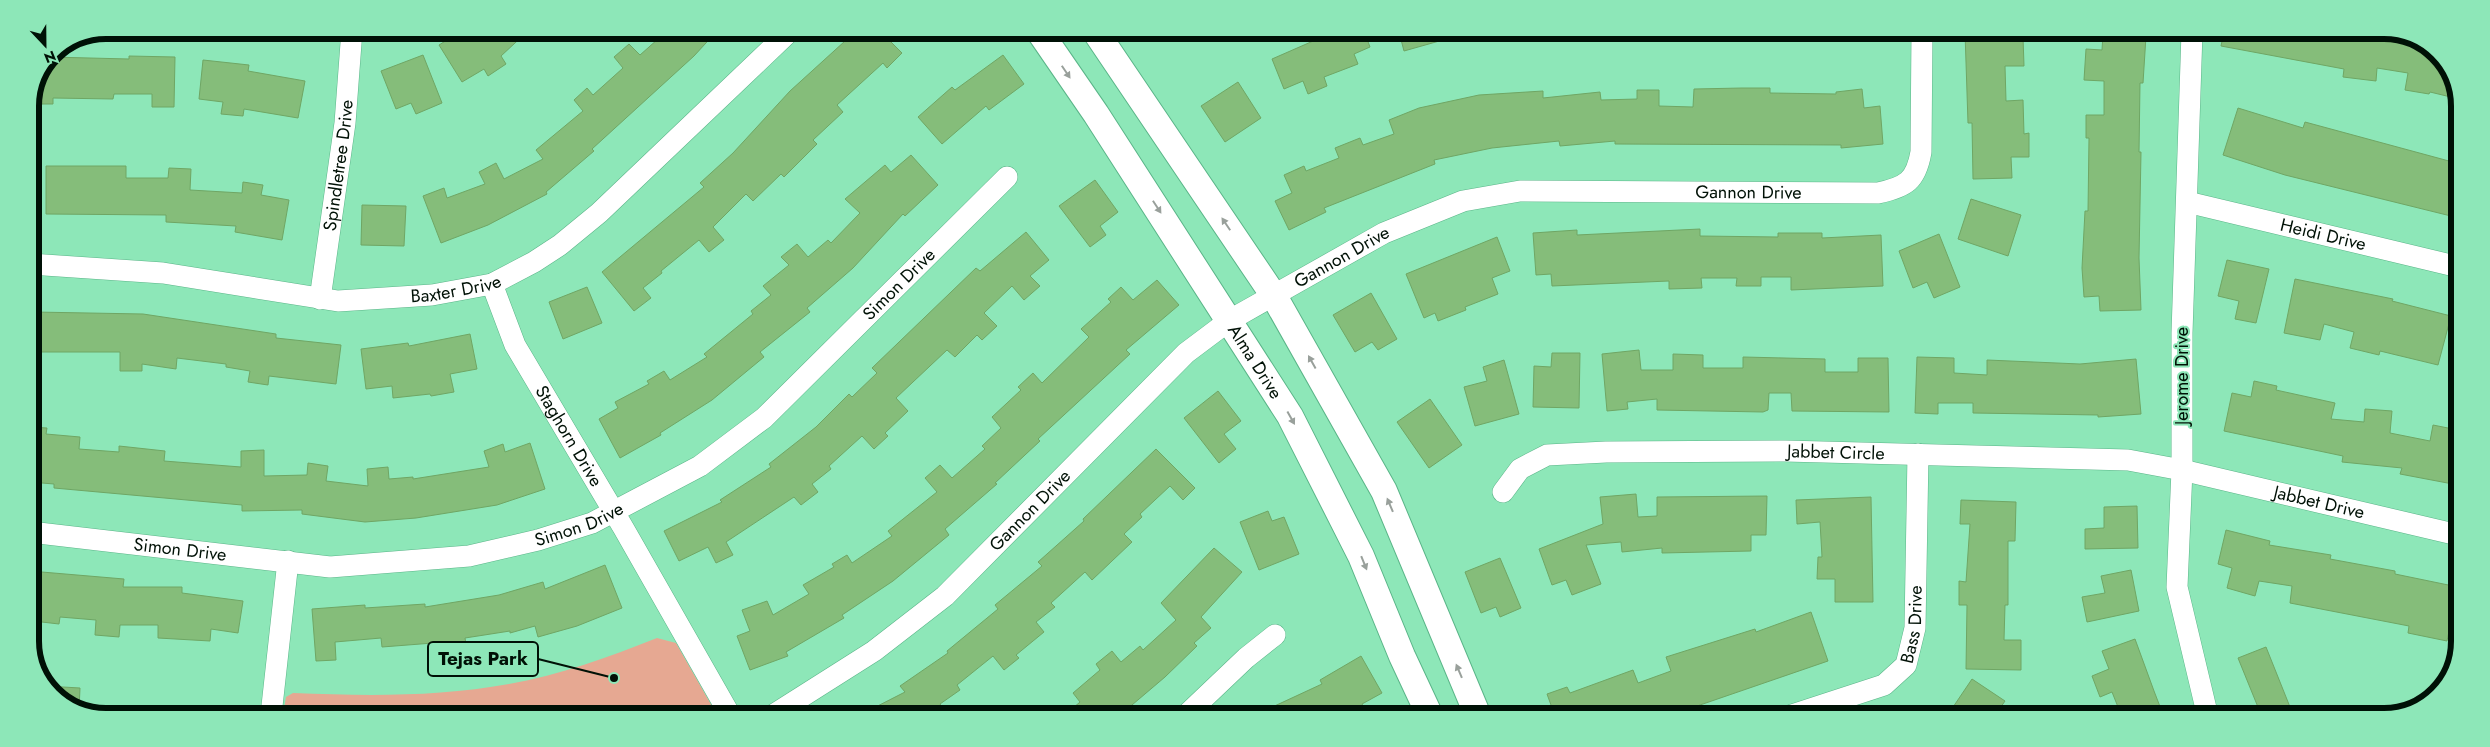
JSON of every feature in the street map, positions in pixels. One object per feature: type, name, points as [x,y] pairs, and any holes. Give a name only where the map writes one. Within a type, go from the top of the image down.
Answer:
[{"type":"main road","name":"Alma Drive","points":[[1044,39],[1096,114],[1290,416],[1361,556],[1402,656],[1426,708]]},
{"type":"main road","points":[[1100,39],[1274,296],[1384,491],[1475,708]]},
{"type":"street","name":"Spindletree Drive","points":[[320,299],[345,124],[351,39]]},
{"type":"street","name":"Baxter Drive","points":[[39,265],[163,273],[338,301],[432,295],[492,284],[534,262],[560,245],[599,213],[782,39]]},
{"type":"street","name":"Gannon Drive","points":[[784,708],[874,651],[945,596],[1186,354],[1230,320],[1384,233],[1463,201],[1520,191],[1878,193],[1896,190],[1910,181],[1918,169],[1921,152],[1922,39]]},
{"type":"street","name":"Jerome Drive","points":[[2192,39],[2182,332],[2182,470],[2177,587],[2206,708]]},
{"type":"street","name":"Simon Drive","points":[[39,533],[330,566],[469,556],[538,540],[592,523],[700,466],[764,418],[1007,177]]},
{"type":"street","name":"Heidi Drive","points":[[2187,202],[2451,265]]},
{"type":"street","name":"Staghorn Drive","points":[[492,284],[515,345],[614,512],[726,708]]},
{"type":"street","name":"Jabbet Circle","points":[[1503,492],[1520,469],[1547,455],[1688,451],[1918,454],[2128,460],[2182,470]]},
{"type":"street","name":"Bass Drive","points":[[1814,708],[1884,685],[1906,665],[1915,628],[1918,454]]},
{"type":"street","name":"Jabbet Drive","points":[[2182,470],[2451,533]]},
{"type":"street","points":[[272,708],[288,561]]},
{"type":"street","points":[[1193,708],[1246,658],[1275,635]]},
{"type":"shaded area","points":[[657,638],[676,643],[713,708],[284,708],[286,697],[293,693],[348,695],[456,691],[528,680],[603,659]]},
{"type":"building","points":[[449,39],[519,39],[501,56],[506,64],[488,76],[484,69],[462,82],[439,45]]},
{"type":"building","points":[[658,39],[710,39],[694,56],[592,149],[594,151],[546,192],[547,194],[488,225],[441,243],[423,196],[444,188],[447,198],[485,184],[479,172],[496,163],[504,179],[543,159],[536,150],[583,111],[574,100],[587,88],[593,95],[623,68],[614,57],[629,44],[640,55]]},
{"type":"building","points":[[847,39],[888,39],[902,53],[887,68],[883,63],[837,105],[843,112],[813,140],[817,144],[784,177],[781,174],[753,201],[746,194],[713,227],[724,240],[709,252],[699,240],[643,288],[651,298],[634,311],[602,272],[704,187],[700,183],[733,153],[790,91]]},
{"type":"building","points":[[1318,39],[1367,39],[1370,47],[1354,54],[1358,64],[1324,77],[1327,86],[1308,94],[1303,81],[1284,89],[1272,59]]},
{"type":"building","points":[[1401,39],[1446,39],[1404,51]]},
{"type":"building","points":[[1965,39],[2023,39],[2024,66],[2005,66],[2006,101],[2023,100],[2024,134],[2029,133],[2029,157],[2011,157],[2012,178],[1973,179],[1972,123],[1968,123]]},
{"type":"building","points":[[2103,39],[2146,39],[2143,83],[2140,83],[2139,258],[2141,310],[2100,311],[2099,296],[2084,297],[2082,268],[2085,211],[2088,211],[2089,138],[2086,138],[2086,115],[2104,115],[2104,81],[2084,80],[2086,49],[2102,50]]},
{"type":"building","points":[[2222,39],[2393,39],[2418,48],[2435,62],[2446,80],[2450,97],[2430,92],[2429,94],[2405,90],[2408,73],[2377,68],[2376,81],[2343,77],[2344,69],[2221,46]]},
{"type":"building","points":[[423,55],[442,103],[416,114],[411,103],[396,109],[381,71]]},
{"type":"building","points":[[1003,55],[1024,84],[989,110],[986,106],[942,144],[918,117],[952,87],[955,90]]},
{"type":"building","points":[[129,56],[175,57],[174,107],[152,107],[152,94],[114,94],[113,99],[53,98],[53,104],[39,104],[40,93],[49,70],[70,70],[70,58],[129,59]]},
{"type":"building","points":[[203,60],[249,65],[248,71],[305,81],[298,118],[244,109],[243,116],[221,114],[223,102],[199,99]]},
{"type":"building","points":[[1238,82],[1261,118],[1225,142],[1201,106]]},
{"type":"building","points":[[1770,88],[1770,93],[1836,94],[1836,92],[1862,89],[1864,108],[1880,106],[1883,144],[1841,148],[1841,145],[1615,144],[1615,141],[1560,146],[1559,141],[1492,148],[1434,160],[1435,164],[1324,208],[1326,212],[1289,230],[1275,201],[1292,193],[1284,175],[1304,166],[1306,171],[1339,158],[1335,148],[1360,138],[1363,145],[1394,134],[1389,120],[1419,108],[1479,95],[1543,91],[1543,98],[1600,92],[1601,100],[1637,99],[1637,90],[1659,90],[1659,106],[1693,107],[1694,89]]},
{"type":"building","points":[[2238,108],[2303,128],[2305,122],[2451,162],[2451,216],[2285,175],[2223,155]]},
{"type":"building","points":[[911,155],[938,185],[905,216],[903,214],[853,268],[807,308],[810,312],[760,352],[764,357],[712,400],[660,433],[661,435],[620,458],[599,419],[618,408],[615,402],[649,384],[647,381],[664,371],[670,380],[707,357],[704,354],[753,314],[751,311],[771,295],[763,286],[789,265],[781,257],[797,244],[808,257],[828,240],[831,243],[860,213],[845,199],[885,165],[891,172]]},
{"type":"building","points":[[46,166],[126,166],[126,178],[168,178],[169,168],[191,169],[190,190],[242,193],[243,182],[263,185],[261,195],[289,200],[282,240],[235,232],[236,226],[166,222],[166,215],[46,214]]},
{"type":"building","points":[[1095,180],[1118,212],[1100,226],[1106,235],[1090,247],[1059,206]]},
{"type":"building","points":[[1971,199],[2021,215],[2008,256],[1958,239]]},
{"type":"building","points":[[362,205],[406,206],[404,246],[361,245]]},
{"type":"building","points":[[1700,229],[1700,236],[1778,237],[1778,233],[1822,233],[1822,238],[1881,235],[1883,286],[1791,290],[1791,277],[1761,277],[1761,286],[1736,286],[1737,278],[1701,278],[1702,288],[1669,289],[1669,281],[1552,286],[1551,274],[1536,275],[1533,233],[1577,230],[1577,235]]},
{"type":"building","points":[[1026,232],[1049,260],[1030,276],[1040,286],[1024,300],[1012,286],[984,313],[997,326],[982,340],[977,335],[955,357],[947,350],[896,398],[908,411],[885,433],[888,436],[874,449],[862,436],[829,466],[831,469],[812,484],[818,492],[801,505],[794,497],[726,542],[733,555],[716,563],[708,547],[679,561],[664,531],[722,502],[720,500],[771,467],[769,464],[816,427],[849,394],[852,397],[877,373],[872,368],[976,268],[980,271]]},
{"type":"building","points":[[1939,234],[1960,287],[1934,298],[1927,282],[1913,288],[1899,251]]},
{"type":"building","points":[[1497,237],[1510,271],[1492,278],[1498,294],[1465,307],[1466,310],[1438,321],[1435,313],[1424,318],[1406,274]]},
{"type":"building","points":[[2227,260],[2269,269],[2256,323],[2235,319],[2239,301],[2218,296]]},
{"type":"building","points":[[2295,279],[2393,299],[2392,301],[2451,316],[2438,365],[2380,351],[2379,355],[2350,348],[2354,332],[2324,324],[2320,340],[2284,333]]},
{"type":"building","points":[[1157,280],[1179,305],[1126,350],[1130,354],[1038,439],[1040,441],[995,483],[997,484],[945,529],[949,535],[893,581],[842,615],[844,618],[786,652],[788,656],[750,670],[737,636],[750,631],[742,610],[767,601],[773,615],[809,594],[803,585],[834,567],[832,564],[847,555],[852,563],[892,536],[888,531],[937,492],[925,478],[940,465],[952,478],[985,449],[982,446],[1001,428],[992,417],[1021,390],[1018,387],[1033,373],[1042,383],[1089,337],[1081,329],[1111,302],[1108,299],[1121,287],[1133,300]]},
{"type":"building","points":[[587,287],[602,323],[563,339],[549,302]]},
{"type":"building","points":[[1371,293],[1397,339],[1378,350],[1372,342],[1355,352],[1333,315]]},
{"type":"building","points":[[39,312],[143,314],[276,334],[276,338],[341,345],[336,384],[269,376],[268,385],[248,382],[250,371],[226,367],[226,364],[177,358],[176,369],[142,364],[142,371],[120,371],[120,352],[39,352]]},
{"type":"building","points":[[470,334],[477,369],[450,374],[454,392],[431,396],[430,394],[393,398],[392,386],[366,389],[361,349],[408,343],[409,346]]},
{"type":"building","points":[[1639,350],[1641,370],[1673,370],[1673,354],[1703,355],[1703,368],[1743,368],[1743,357],[1825,359],[1825,372],[1858,372],[1858,358],[1888,358],[1889,412],[1792,411],[1791,393],[1769,393],[1768,410],[1763,412],[1657,410],[1657,399],[1627,402],[1628,409],[1607,411],[1602,354]]},
{"type":"building","points":[[1552,353],[1580,353],[1579,408],[1533,407],[1534,366],[1551,367]]},
{"type":"building","points":[[1917,357],[1954,358],[1954,373],[1987,375],[1987,360],[2080,364],[2136,359],[2141,414],[2098,417],[2098,415],[1973,413],[1973,403],[1938,403],[1938,414],[1915,413]]},
{"type":"building","points":[[1504,360],[1519,414],[1475,426],[1464,387],[1487,381],[1483,367]]},
{"type":"building","points":[[2254,381],[2277,386],[2276,390],[2335,403],[2331,419],[2364,422],[2365,409],[2392,411],[2390,433],[2430,441],[2433,425],[2451,429],[2451,484],[2400,474],[2402,468],[2342,462],[2343,456],[2224,431],[2232,393],[2251,397]]},
{"type":"building","points":[[1218,391],[1241,421],[1224,434],[1236,449],[1219,463],[1184,418]]},
{"type":"building","points":[[1430,399],[1462,445],[1429,468],[1397,422]]},
{"type":"building","points":[[39,428],[47,428],[46,434],[80,437],[79,449],[119,452],[119,446],[165,451],[164,461],[241,467],[241,451],[264,450],[264,476],[307,475],[308,463],[328,466],[326,481],[368,486],[367,469],[388,467],[389,479],[413,477],[413,479],[489,467],[484,451],[503,444],[505,452],[530,443],[545,489],[497,505],[416,518],[365,522],[302,514],[302,510],[242,511],[242,505],[54,488],[54,484],[39,483]]},
{"type":"building","points":[[1156,449],[1195,488],[1183,500],[1170,486],[1140,514],[1142,517],[1124,534],[1132,542],[1092,580],[1085,572],[1051,603],[1055,607],[1036,622],[1044,632],[1016,655],[1019,658],[1004,670],[993,656],[957,685],[960,690],[940,704],[943,708],[874,708],[905,692],[900,686],[948,653],[947,651],[998,609],[995,605],[1042,566],[1038,562],[1084,521],[1083,519]]},
{"type":"building","points":[[1636,494],[1638,517],[1657,516],[1657,497],[1767,496],[1766,535],[1751,535],[1751,551],[1662,553],[1662,548],[1622,552],[1621,542],[1586,545],[1601,584],[1572,595],[1566,580],[1552,585],[1539,549],[1603,524],[1600,497]]},
{"type":"building","points":[[1871,497],[1873,602],[1835,602],[1835,579],[1817,579],[1818,557],[1822,557],[1820,522],[1797,524],[1796,500]]},
{"type":"building","points":[[1961,500],[2016,502],[2015,541],[2008,541],[2008,605],[2005,605],[2004,640],[2021,640],[2021,670],[1966,669],[1967,605],[1959,605],[1959,581],[1966,582],[1970,524],[1960,524]]},
{"type":"building","points":[[2137,506],[2138,548],[2085,549],[2085,529],[2104,528],[2104,507]]},
{"type":"building","points":[[1268,511],[1272,521],[1284,517],[1299,554],[1259,570],[1240,522]]},
{"type":"building","points":[[2226,530],[2270,541],[2269,545],[2331,555],[2330,559],[2395,571],[2395,574],[2451,586],[2451,621],[2447,641],[2408,633],[2409,626],[2290,603],[2292,586],[2259,581],[2255,596],[2227,588],[2232,568],[2218,564]]},
{"type":"building","points":[[1214,548],[1242,572],[1201,617],[1211,628],[1194,643],[1197,646],[1165,677],[1128,708],[1073,708],[1080,702],[1073,693],[1100,670],[1096,664],[1112,651],[1121,662],[1140,646],[1143,650],[1176,620],[1161,603]]},
{"type":"building","points":[[1500,558],[1521,608],[1500,617],[1496,607],[1481,613],[1465,572]]},
{"type":"building","points":[[605,565],[622,608],[577,626],[538,637],[535,626],[510,633],[510,631],[465,638],[467,650],[448,653],[446,642],[382,647],[381,638],[335,642],[336,660],[316,661],[312,609],[365,605],[365,608],[425,604],[425,607],[499,595],[543,582],[545,589]]},
{"type":"building","points":[[2131,570],[2139,611],[2087,622],[2082,597],[2105,593],[2101,576]]},
{"type":"building","points":[[39,572],[124,579],[123,587],[182,587],[182,593],[243,601],[238,633],[211,629],[210,641],[158,638],[158,625],[120,625],[119,637],[95,635],[96,620],[60,617],[59,624],[39,622]]},
{"type":"building","points":[[1811,612],[1828,661],[1691,708],[1552,708],[1547,694],[1567,687],[1570,693],[1633,670],[1638,683],[1671,671],[1666,657],[1755,629],[1756,632]]},
{"type":"building","points":[[2135,639],[2161,708],[2118,708],[2112,692],[2100,697],[2092,676],[2109,669],[2102,651]]},
{"type":"building","points":[[2266,647],[2290,708],[2258,708],[2238,658]]},
{"type":"building","points":[[1361,656],[1382,693],[1362,704],[1364,708],[1270,708],[1322,684],[1320,680]]},
{"type":"building","points":[[1972,679],[2005,701],[2000,708],[1952,708]]},
{"type":"building","points":[[57,687],[80,688],[79,703]]},
{"type":"place","name":"Tejas Park","points":[[614,678]]}]
